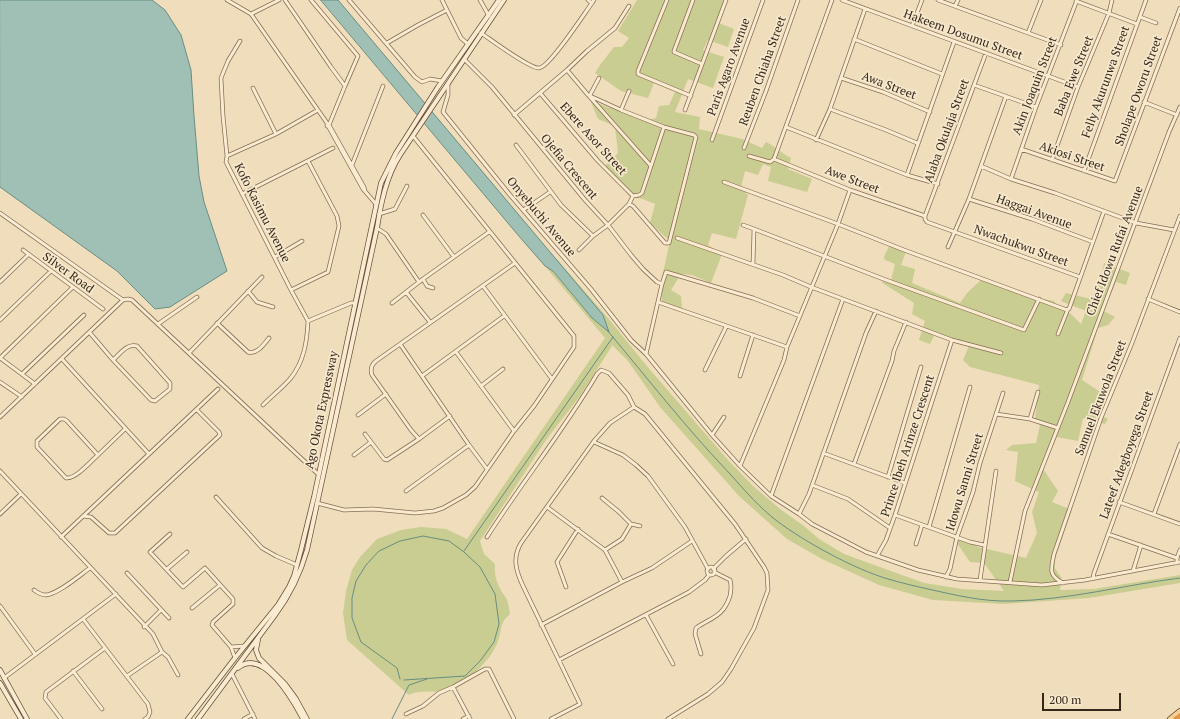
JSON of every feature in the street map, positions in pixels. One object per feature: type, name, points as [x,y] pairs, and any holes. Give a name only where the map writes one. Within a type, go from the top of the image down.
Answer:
[{"type":"highway","points":[[1176,719],[1180,716]]},
{"type":"main road","name":"Ago Okota Expressway","points":[[198,719],[288,598],[304,563],[377,228],[382,198],[391,172],[414,125],[442,81],[499,0]]},
{"type":"main road","name":"Ago Okota Expressway","points":[[188,719],[244,646],[278,605],[289,587],[297,565],[318,474],[381,183],[386,172],[406,142],[413,136],[504,0]]},
{"type":"main road","points":[[259,637],[256,647],[258,657],[285,684],[296,699],[307,719]]},
{"type":"main road","points":[[232,673],[247,663],[261,665],[284,688],[302,719]]},
{"type":"main road","points":[[0,670],[27,719]]},
{"type":"main road","points":[[0,683],[21,719]]},
{"type":"main road","points":[[1170,719],[1180,711]]},
{"type":"street","points":[[227,0],[251,14],[328,124],[365,191],[376,204]]},
{"type":"street","points":[[251,14],[279,0]]},
{"type":"street","points":[[285,0],[345,86]]},
{"type":"street","points":[[311,0],[357,53],[357,58],[328,124]]},
{"type":"street","points":[[349,0],[416,77],[422,82],[430,79],[442,81]]},
{"type":"street","points":[[442,0],[461,38],[468,44]]},
{"type":"street","points":[[480,0],[489,16]]},
{"type":"street","points":[[481,33],[522,60],[536,68],[539,68],[551,59],[593,1],[588,0]]},
{"type":"street","points":[[667,0],[638,74],[691,96]]},
{"type":"street","points":[[693,0],[674,52],[702,64]]},
{"type":"street","points":[[686,110],[726,0]]},
{"type":"street","name":"Paris Agaro Avenue","points":[[712,140],[763,0]]},
{"type":"street","name":"Reuben Chiaha Street","points":[[744,148],[798,0]]},
{"type":"street","points":[[749,156],[770,162],[774,158],[832,0]]},
{"type":"street","name":"Hakeem Dosumu Street","points":[[842,0],[1078,87]]},
{"type":"street","points":[[912,26],[922,0]]},
{"type":"street","points":[[938,0],[1061,45]]},
{"type":"street","points":[[956,6],[958,0]]},
{"type":"street","points":[[1028,33],[1041,1],[1035,0]]},
{"type":"street","points":[[1077,0],[1137,24]]},
{"type":"street","name":"Akin Joaquin Street","points":[[1011,179],[1036,107],[1077,0]]},
{"type":"street","name":"Baba Ewe Street","points":[[1052,160],[1078,87],[1109,13],[1112,0]]},
{"type":"street","name":"Felly Akurunwa Street","points":[[1084,171],[1146,0]]},
{"type":"street","points":[[514,115],[617,26],[629,6]]},
{"type":"street","name":"Sholape Oworu Street","points":[[1116,180],[1180,8]]},
{"type":"street","points":[[816,140],[830,109],[865,9]]},
{"type":"street","points":[[387,43],[447,10]]},
{"type":"street","points":[[1140,17],[1156,23]]},
{"type":"street","points":[[854,39],[942,74]]},
{"type":"street","name":"Kofo Kasimu Avenue","points":[[240,41],[228,61],[221,78],[227,156],[226,162],[308,321]]},
{"type":"street","points":[[907,175],[954,42]]},
{"type":"street","name":"Alaba Okulaja Street","points":[[925,216],[986,53]]},
{"type":"street","name":"Ojefia Crescent","points":[[464,59],[492,87],[585,200],[608,225],[631,255],[644,269],[661,283]]},
{"type":"street","points":[[566,70],[651,166]]},
{"type":"street","points":[[589,95],[600,78]]},
{"type":"street","name":"Awa Street","points":[[841,78],[883,92],[930,112]]},
{"type":"street","name":"Onyebuchi Avenue","points":[[448,84],[448,95],[443,112],[523,210],[591,289],[631,340],[646,354],[712,435],[740,466],[771,496],[812,524],[866,552],[913,569],[946,577],[1042,585],[1063,583],[1178,563]]},
{"type":"street","points":[[974,85],[1036,107]]},
{"type":"street","points":[[351,166],[382,86]]},
{"type":"street","points":[[253,88],[276,134]]},
{"type":"street","points":[[620,110],[629,91]]},
{"type":"street","name":"Ebere Asor Street","points":[[540,94],[598,161],[633,196]]},
{"type":"street","points":[[589,95],[620,110],[664,127],[694,135],[696,137],[669,243],[665,243],[630,204]]},
{"type":"street","points":[[948,247],[969,199],[1006,96]]},
{"type":"street","points":[[1144,102],[1177,115]]},
{"type":"street","name":"Chief Idowu Rufai Avenue","points":[[1010,582],[1025,511],[1068,402],[1169,132],[1180,108]]},
{"type":"street","points":[[830,109],[918,143]]},
{"type":"street","points":[[227,156],[276,134],[318,110]]},
{"type":"street","points":[[580,250],[593,236],[608,225],[630,204],[633,196],[639,196],[642,192],[664,127]]},
{"type":"street","points":[[786,127],[907,175],[938,184]]},
{"type":"street","points":[[317,503],[344,510],[372,509],[415,513],[434,511],[443,508],[466,496],[475,487],[514,431],[534,406],[574,347],[574,336],[413,136]]},
{"type":"street","points":[[516,144],[550,192],[561,205],[593,236]]},
{"type":"street","points":[[242,194],[333,148]]},
{"type":"street","name":"Akiosi Street","points":[[1022,149],[1114,181],[1116,180]]},
{"type":"street","name":"Awe Street","points":[[774,158],[850,190],[925,216],[926,221],[955,232]]},
{"type":"street","points":[[291,290],[328,272],[339,226],[337,216],[308,161]]},
{"type":"street","points":[[981,166],[1011,179],[1055,193],[1136,223],[1174,230]]},
{"type":"street","points":[[724,182],[904,250],[1069,309]]},
{"type":"street","points":[[379,214],[395,209],[407,186]]},
{"type":"street","points":[[740,466],[784,360],[811,287],[838,224],[850,190]]},
{"type":"street","points":[[523,210],[550,192]]},
{"type":"street","name":"Haggai Avenue","points":[[969,199],[1032,219],[1093,242]]},
{"type":"street","points":[[1058,334],[1069,309],[1104,211]]},
{"type":"street","points":[[0,213],[123,300]]},
{"type":"street","points":[[423,215],[454,257]]},
{"type":"street","name":"Samuel Ekuwola Street","points":[[1063,583],[1054,578],[1052,575],[1051,568],[1054,554],[1101,418],[1132,343],[1180,216]]},
{"type":"street","points":[[742,225],[1024,330],[1039,299]]},
{"type":"street","points":[[377,228],[386,234],[421,281],[427,286],[433,288]]},
{"type":"street","points":[[753,264],[754,229]]},
{"type":"street","points":[[392,303],[489,232]]},
{"type":"street","name":"Nwachukwu Street","points":[[955,232],[1080,277]]},
{"type":"street","points":[[677,238],[783,275],[952,340],[1001,353]]},
{"type":"street","points":[[275,257],[302,241]]},
{"type":"street","name":"Silver Road","points":[[23,250],[104,309]]},
{"type":"street","points":[[0,282],[28,254]]},
{"type":"street","points":[[418,439],[372,374],[371,367],[373,363],[515,263]]},
{"type":"street","points":[[0,320],[51,271]]},
{"type":"street","points":[[646,354],[661,283],[665,272],[753,298],[800,316]]},
{"type":"street","points":[[188,353],[262,277]]},
{"type":"street","points":[[483,286],[552,379]]},
{"type":"street","points":[[35,384],[0,358],[72,287]]},
{"type":"street","points":[[248,291],[257,302],[274,307]]},
{"type":"street","points":[[406,292],[430,322]]},
{"type":"street","points":[[158,324],[197,297]]},
{"type":"street","points":[[0,417],[123,300],[128,299],[132,300],[318,474]]},
{"type":"street","points":[[771,496],[843,299]]},
{"type":"street","points":[[1148,299],[1180,312]]},
{"type":"street","points":[[658,302],[788,347]]},
{"type":"street","points":[[263,405],[290,379],[301,361],[306,349],[308,338],[308,321],[351,303],[355,303]]},
{"type":"street","points":[[799,514],[812,485],[861,351],[866,333],[876,311]]},
{"type":"street","points":[[22,374],[84,315]]},
{"type":"street","points":[[422,376],[504,316]]},
{"type":"street","points":[[854,464],[892,361],[894,351],[906,322]]},
{"type":"street","points":[[217,323],[248,352],[256,352],[269,338]]},
{"type":"street","points":[[705,370],[726,326]]},
{"type":"street","points":[[90,333],[113,360],[151,400],[155,401],[170,389],[170,383],[137,346],[129,346],[113,360]]},
{"type":"street","points":[[740,376],[753,335]]},
{"type":"street","name":"Lateef Adegboyega Street","points":[[1093,578],[1119,502],[1180,338]]},
{"type":"street","name":"Prince Ibeh Arinze Crescent","points":[[877,556],[886,540],[896,515],[905,483],[923,432],[935,389],[952,340]]},
{"type":"street","points":[[400,344],[487,469]]},
{"type":"street","points":[[456,352],[514,431]]},
{"type":"street","points":[[62,359],[148,454]]},
{"type":"street","points":[[888,477],[921,367]]},
{"type":"street","points":[[481,386],[503,369]]},
{"type":"street","points":[[487,537],[525,480],[565,426],[600,371],[606,371],[609,373],[628,395],[634,407],[645,414],[735,524],[764,566],[767,573],[768,590],[754,628],[731,669],[718,687],[702,699],[668,719]]},
{"type":"street","points":[[0,382],[22,397]]},
{"type":"street","points":[[929,527],[970,387]]},
{"type":"street","points":[[61,536],[218,389]]},
{"type":"street","points":[[1030,419],[1038,392]]},
{"type":"street","name":"Idowu Sanni Street","points":[[946,577],[953,557],[957,537],[974,492],[980,463],[1003,393]]},
{"type":"street","points":[[358,416],[386,394]]},
{"type":"street","points":[[551,719],[580,704],[518,575],[515,560],[519,547],[594,442],[610,423],[634,407]]},
{"type":"street","points":[[83,516],[91,517],[108,533],[115,533],[220,435],[219,432],[197,410]]},
{"type":"street","points":[[996,414],[1030,419],[1058,428]]},
{"type":"street","points":[[365,434],[384,459],[387,460],[450,416]]},
{"type":"street","points":[[712,435],[724,417]]},
{"type":"street","points":[[98,455],[64,419],[60,419],[37,441],[36,444],[37,447],[66,478],[70,479],[77,474],[126,430]]},
{"type":"street","points":[[354,455],[371,442]]},
{"type":"street","points":[[594,442],[623,455],[643,471],[657,487],[685,527],[708,569],[707,572],[709,575]]},
{"type":"street","points":[[1154,514],[1180,444]]},
{"type":"street","points":[[406,491],[469,445]]},
{"type":"street","points":[[823,453],[905,483]]},
{"type":"street","points":[[0,471],[116,594],[155,638],[162,652],[168,658],[178,674]]},
{"type":"street","points":[[980,580],[996,471]]},
{"type":"street","points":[[812,485],[848,498],[890,528]]},
{"type":"street","points":[[0,514],[21,494]]},
{"type":"street","points":[[216,497],[262,548],[297,565]]},
{"type":"street","points":[[602,498],[631,524],[640,526]]},
{"type":"street","points":[[1119,502],[1180,524]]},
{"type":"street","points":[[547,507],[605,550],[622,582]]},
{"type":"street","points":[[91,509],[91,517]]},
{"type":"street","points":[[896,515],[922,526],[929,527],[970,542],[984,545]]},
{"type":"street","points":[[605,550],[622,539],[631,524]]},
{"type":"street","points":[[916,544],[922,526]]},
{"type":"street","points":[[566,587],[557,562],[578,529]]},
{"type":"street","points":[[170,534],[150,552],[183,587],[205,568],[233,599],[233,604],[213,622],[212,625],[231,647],[235,658]]},
{"type":"street","points":[[1108,534],[1177,558]]},
{"type":"street","points":[[559,660],[689,592],[706,580],[709,575],[713,574],[726,556],[746,539]]},
{"type":"street","points":[[541,625],[622,582],[652,568],[692,541]]},
{"type":"street","points":[[1133,571],[1141,545]]},
{"type":"street","points":[[1178,563],[1177,558],[1180,550]]},
{"type":"street","points":[[167,570],[187,552]]},
{"type":"street","points":[[34,590],[40,595],[47,595],[56,592],[90,568]]},
{"type":"street","points":[[701,654],[696,639],[695,629],[722,611],[728,602],[731,590],[730,580],[710,568],[708,569]]},
{"type":"street","points":[[127,573],[169,618]]},
{"type":"street","points":[[192,608],[220,585]]},
{"type":"street","points":[[4,678],[116,594]]},
{"type":"street","points":[[0,606],[35,654]]},
{"type":"street","points":[[144,627],[161,610]]},
{"type":"street","points":[[646,615],[673,664]]},
{"type":"street","points":[[83,619],[150,708],[150,715],[145,719]]},
{"type":"street","points":[[231,647],[244,646]]},
{"type":"street","points":[[61,719],[47,701],[45,694],[47,690],[105,648]]},
{"type":"street","points":[[127,676],[162,652]]},
{"type":"street","points":[[406,714],[423,706],[440,693],[485,669],[488,669],[514,719]]},
{"type":"street","points":[[73,671],[102,709]]},
{"type":"street","points":[[232,673],[255,719]]},
{"type":"street","points":[[453,687],[470,718],[463,719]]},
{"type":"street","points":[[244,719],[253,714]]},
{"type":"green space","points":[[637,0],[724,0],[716,22],[734,29],[728,47],[708,40],[703,50],[724,57],[713,88],[688,79],[675,112],[700,117],[699,129],[742,139],[762,148],[766,142],[791,158],[788,169],[812,179],[807,192],[768,181],[771,167],[763,164],[758,175],[745,171],[741,187],[748,195],[736,239],[712,233],[708,245],[722,254],[711,283],[692,275],[681,274],[671,290],[681,296],[682,309],[662,304],[661,282],[670,241],[650,223],[655,204],[643,199],[630,197],[605,166],[618,153],[615,126],[598,119],[591,102],[644,121],[656,118],[659,106],[669,105],[675,92],[654,83],[648,98],[621,91],[595,73],[614,47],[622,47],[629,38],[618,31]]},
{"type":"green space","points":[[889,246],[906,252],[901,265],[915,269],[912,283],[960,303],[967,293],[982,279],[1029,296],[1054,301],[1058,308],[1071,314],[1081,324],[1086,311],[1061,301],[1066,293],[1091,299],[1100,281],[1104,263],[1130,273],[1126,285],[1116,282],[1104,311],[1115,317],[1108,325],[1098,328],[1082,380],[1105,395],[1099,415],[1108,419],[1105,424],[1083,418],[1078,441],[1057,437],[1043,469],[1058,491],[1052,502],[1072,510],[1055,559],[1055,568],[1062,579],[1060,590],[1094,589],[1180,575],[1180,583],[1089,598],[1003,604],[933,600],[879,585],[822,559],[787,539],[739,496],[660,407],[628,361],[611,344],[612,346],[580,396],[546,440],[480,541],[484,554],[495,564],[496,580],[506,599],[510,614],[502,624],[495,648],[480,668],[467,679],[449,690],[438,692],[420,692],[409,695],[347,640],[343,613],[346,591],[352,570],[360,557],[377,539],[401,530],[421,527],[446,529],[467,539],[605,338],[545,266],[553,271],[592,318],[609,331],[554,256],[728,460],[753,486],[819,539],[844,554],[924,583],[962,589],[1004,591],[984,563],[970,562],[955,540],[933,528],[978,547],[1026,558],[1037,533],[1032,512],[1039,492],[1015,481],[1018,452],[1006,450],[1012,445],[1036,443],[1040,425],[1035,419],[1039,385],[970,367],[963,360],[969,346],[936,332],[930,344],[919,340],[925,321],[912,314],[914,303],[881,282],[891,280],[895,264],[885,260],[884,257]]},
{"type":"water","points":[[0,0],[152,0],[165,10],[181,35],[191,70],[199,176],[204,202],[227,271],[170,307],[155,309],[117,271],[0,187]]},
{"type":"water","points":[[321,0],[338,0],[603,315],[609,332],[592,318],[553,271],[545,266],[518,235]]},
{"type":"waterway","points":[[607,330],[699,440],[765,511],[801,538],[860,569],[888,579],[948,594],[969,598],[1001,601],[1054,598],[1180,578]]},
{"type":"waterway","points":[[464,551],[613,337]]},
{"type":"waterway","points":[[400,679],[397,668],[361,642],[352,618],[352,598],[356,581],[366,565],[379,551],[400,541],[423,536],[449,541],[464,552],[480,567],[495,594],[499,624],[494,642],[480,661],[465,676],[404,680]]},
{"type":"waterway","points":[[392,719],[409,685],[427,679]]}]
